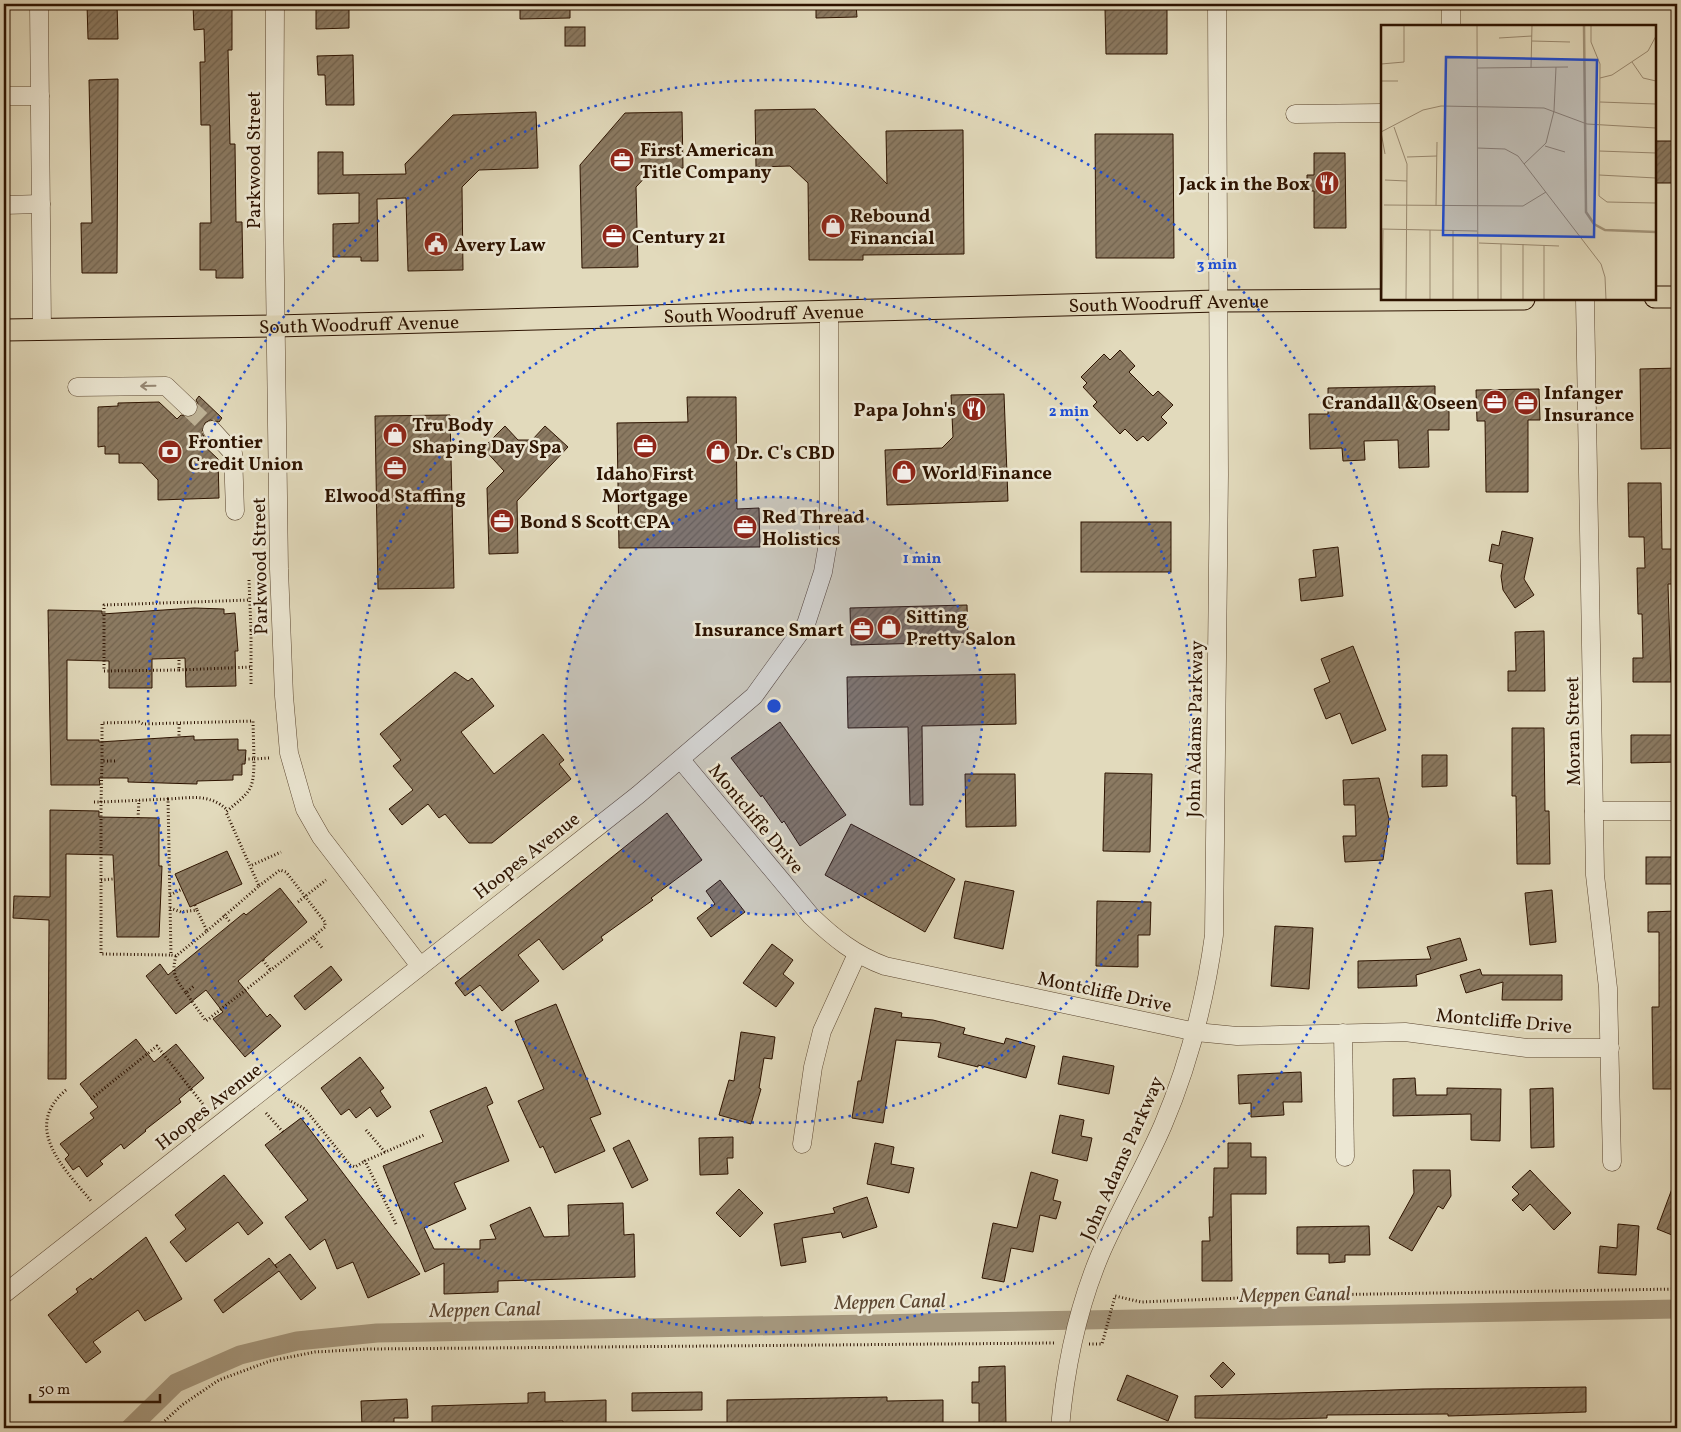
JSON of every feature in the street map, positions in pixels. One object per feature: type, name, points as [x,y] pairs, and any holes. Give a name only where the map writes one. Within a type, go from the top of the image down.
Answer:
[{"type":"main road","points":[[1656,297],[1677,297]]},
{"type":"main road","name":"South Woodruff Avenue","points":[[4,330],[276,326],[1218,301],[1381,300]]},
{"type":"street","points":[[40,4],[42,328]]},
{"type":"street","name":"Parkwood Street","points":[[275,4],[276,326],[280,612],[289,753],[304,809],[321,837],[420,966]]},
{"type":"street","name":"John Adams Parkway","points":[[1060,1428],[1070,1350],[1082,1306],[1100,1256],[1163,1125],[1196,1032],[1208,982],[1214,935],[1218,301],[1217,4]]},
{"type":"street","points":[[1450,4],[1451,25]]},
{"type":"street","points":[[4,96],[40,96]]},
{"type":"street","points":[[1294,114],[1381,113]]},
{"type":"street","points":[[4,205],[41,204]]},
{"type":"street","name":"Moran Street","points":[[1585,300],[1595,875],[1608,988],[1612,1162]]},
{"type":"street","name":"Hoopes Avenue","points":[[4,1294],[681,760],[754,696],[806,624],[821,579],[829,536],[829,311]]},
{"type":"street","points":[[77,386],[166,386],[188,407]]},
{"type":"street","points":[[212,430],[233,454],[235,511]]},
{"type":"street","name":"Montcliffe Drive","points":[[681,760],[811,916],[835,938],[857,954],[885,966],[1196,1032],[1237,1036],[1405,1032],[1527,1048],[1610,1048]]},
{"type":"street","points":[[1594,811],[1677,811]]},
{"type":"street","points":[[802,1144],[813,1067],[822,1031],[857,954]]},
{"type":"street","points":[[1343,1033],[1345,1157]]},
{"type":"path","points":[[249,580],[251,684]]},
{"type":"path","points":[[250,600],[104,605],[104,671],[251,667]]},
{"type":"path","points":[[251,631],[264,631]]},
{"type":"path","points":[[179,660],[179,670]]},
{"type":"path","points":[[176,956],[101,954],[102,723],[179,724],[194,721],[253,721],[254,781],[250,790],[226,812],[259,886]]},
{"type":"path","points":[[179,724],[179,736]]},
{"type":"path","points":[[245,759],[270,758]]},
{"type":"path","points":[[102,762],[115,761]]},
{"type":"path","points":[[94,802],[202,798],[214,800],[228,810]]},
{"type":"path","points":[[168,799],[171,955]]},
{"type":"path","points":[[138,818],[139,800]]},
{"type":"path","points":[[250,866],[281,852]]},
{"type":"path","points":[[280,870],[286,872],[325,922],[325,927],[206,1021],[173,973],[176,956],[259,886],[280,870]]},
{"type":"path","points":[[101,880],[113,879]]},
{"type":"path","points":[[298,902],[326,880]]},
{"type":"path","points":[[170,895],[182,888]]},
{"type":"path","points":[[195,905],[207,930]]},
{"type":"path","points":[[170,908],[181,912],[197,910]]},
{"type":"path","points":[[224,916],[232,923]]},
{"type":"path","points":[[313,937],[323,949]]},
{"type":"path","points":[[262,960],[271,971]]},
{"type":"path","points":[[186,993],[194,986]]},
{"type":"path","points":[[90,1099],[157,1046],[206,1108]]},
{"type":"path","points":[[66,1090],[58,1098],[50,1111],[48,1122],[50,1146],[54,1155],[90,1201]]},
{"type":"path","points":[[285,1098],[305,1109],[350,1165],[355,1167],[424,1135]]},
{"type":"path","points":[[266,1113],[283,1132]]},
{"type":"path","points":[[366,1130],[385,1152]]},
{"type":"path","points":[[365,1161],[396,1224]]},
{"type":"path","points":[[1096,1344],[1102,1344],[1116,1296],[1141,1302],[1364,1294],[1677,1289]]},
{"type":"path","points":[[157,1428],[182,1405],[219,1380],[270,1361],[315,1352],[369,1349],[1050,1343]]},
{"type":"building","points":[[87,4],[117,4],[118,39],[88,39]]},
{"type":"building","points":[[193,4],[232,4],[232,50],[228,50],[230,144],[235,144],[236,222],[242,222],[243,278],[216,278],[216,270],[200,270],[200,223],[211,223],[210,125],[201,125],[200,62],[205,62],[204,29],[194,30]]},
{"type":"building","points":[[316,4],[349,4],[349,28],[316,29]]},
{"type":"building","points":[[520,4],[570,4],[570,18],[520,19]]},
{"type":"building","points":[[816,4],[856,4],[857,17],[816,18]]},
{"type":"building","points":[[1167,8],[1167,54],[1106,54],[1105,9]]},
{"type":"building","points":[[565,27],[585,27],[585,46],[565,46]]},
{"type":"building","points":[[353,55],[354,105],[326,105],[325,75],[318,75],[317,56]]},
{"type":"building","points":[[118,79],[117,273],[82,273],[81,223],[92,223],[89,80]]},
{"type":"building","points":[[815,109],[887,184],[886,131],[963,130],[964,254],[863,255],[863,260],[809,260],[808,183],[790,166],[756,167],[755,110]]},
{"type":"building","points":[[536,112],[538,168],[479,170],[462,187],[463,270],[408,271],[406,198],[377,199],[378,261],[361,261],[361,257],[333,257],[333,224],[359,223],[359,193],[318,194],[318,152],[343,152],[343,175],[406,174],[405,164],[453,115]]},
{"type":"building","points":[[682,112],[683,168],[653,169],[636,187],[638,267],[582,268],[580,165],[625,113]]},
{"type":"building","points":[[1095,134],[1173,134],[1174,258],[1096,258]]},
{"type":"building","points":[[1656,141],[1677,141],[1677,183],[1656,183]]},
{"type":"building","name":"Jack in the Box","points":[[1314,153],[1345,153],[1346,228],[1314,228],[1314,191],[1307,191],[1307,175],[1314,175]]},
{"type":"building","points":[[1120,350],[1135,366],[1129,372],[1153,396],[1158,391],[1173,405],[1161,417],[1167,423],[1148,441],[1143,436],[1137,441],[1125,429],[1120,434],[1093,406],[1097,402],[1083,387],[1087,383],[1081,377],[1104,354],[1110,360]]},
{"type":"building","points":[[1677,368],[1677,448],[1641,449],[1640,369]]},
{"type":"building","points":[[1435,386],[1435,408],[1449,407],[1449,430],[1428,430],[1429,467],[1399,468],[1398,440],[1364,441],[1365,460],[1343,461],[1342,448],[1310,449],[1309,414],[1328,414],[1328,388]]},
{"type":"building","points":[[1539,389],[1540,420],[1528,420],[1528,492],[1486,492],[1485,421],[1477,421],[1476,390]]},
{"type":"building","points":[[1004,394],[1008,501],[887,505],[885,450],[942,448],[953,437],[951,395]]},
{"type":"building","points":[[199,396],[222,418],[219,422],[210,420],[205,423],[202,432],[204,437],[200,442],[218,459],[219,498],[158,500],[158,480],[142,463],[119,463],[119,454],[105,454],[105,446],[98,447],[98,407],[118,406],[118,403],[159,402],[177,419],[181,415],[190,417],[196,414],[198,404],[196,400]]},
{"type":"building","points":[[687,397],[736,397],[737,509],[759,508],[760,547],[619,548],[617,423],[688,422]]},
{"type":"building","points":[[450,415],[454,588],[378,589],[375,416]]},
{"type":"building","points":[[505,426],[518,440],[532,440],[545,426],[568,447],[517,501],[518,553],[489,554],[487,488],[504,471],[483,448]]},
{"type":"building","points":[[1628,483],[1661,483],[1662,549],[1673,549],[1674,584],[1668,584],[1671,682],[1633,682],[1633,658],[1643,658],[1642,614],[1638,614],[1637,568],[1645,568],[1644,537],[1629,537]]},
{"type":"building","points":[[1081,522],[1171,522],[1171,572],[1081,572]]},
{"type":"building","points":[[1502,531],[1533,538],[1524,579],[1534,595],[1515,608],[1503,590],[1501,576],[1503,564],[1489,561],[1492,544],[1499,546]]},
{"type":"building","points":[[1338,547],[1343,596],[1301,601],[1299,579],[1316,577],[1313,550]]},
{"type":"building","points":[[967,605],[968,642],[851,645],[850,608]]},
{"type":"building","points":[[194,608],[224,609],[224,614],[235,613],[238,651],[235,651],[236,686],[186,687],[185,658],[152,659],[152,688],[109,688],[109,661],[67,660],[67,740],[99,740],[99,742],[194,736],[194,740],[238,739],[238,750],[246,750],[245,764],[242,764],[242,775],[233,775],[233,780],[197,781],[197,784],[128,782],[128,778],[99,778],[100,785],[51,785],[48,610],[102,611],[102,614]]},
{"type":"building","points":[[1544,631],[1545,691],[1508,691],[1508,671],[1516,671],[1515,632]]},
{"type":"building","points":[[1353,646],[1386,730],[1352,744],[1340,713],[1326,719],[1314,689],[1330,682],[1321,659]]},
{"type":"building","points":[[455,672],[468,681],[472,678],[494,706],[461,732],[494,774],[543,734],[564,760],[559,764],[571,779],[492,843],[469,843],[445,814],[439,818],[428,804],[402,825],[389,809],[413,790],[393,766],[401,760],[380,734]]},
{"type":"building","points":[[1015,674],[1016,724],[922,726],[923,805],[910,805],[908,727],[848,728],[847,677]]},
{"type":"building","points":[[780,722],[846,815],[800,846],[784,821],[782,823],[762,795],[761,797],[731,758]]},
{"type":"building","points":[[1512,728],[1544,728],[1545,811],[1549,811],[1550,864],[1517,864],[1516,796],[1512,796]]},
{"type":"building","points":[[1631,735],[1677,735],[1677,762],[1631,763]]},
{"type":"building","points":[[1422,755],[1447,755],[1447,786],[1422,787]]},
{"type":"building","points":[[1105,773],[1152,774],[1150,852],[1103,851]]},
{"type":"building","points":[[965,774],[1015,774],[1016,826],[966,827]]},
{"type":"building","points":[[1379,778],[1389,819],[1383,860],[1345,862],[1343,836],[1356,836],[1355,805],[1344,805],[1343,780]]},
{"type":"building","points":[[50,810],[99,811],[99,817],[159,818],[159,866],[162,866],[159,937],[117,937],[113,855],[66,854],[66,1079],[48,1079],[49,920],[13,918],[14,896],[50,897]]},
{"type":"building","points":[[667,813],[702,860],[651,898],[653,900],[601,937],[603,940],[563,970],[539,939],[518,955],[539,981],[502,1011],[480,985],[465,996],[455,983]]},
{"type":"building","points":[[851,824],[955,879],[925,932],[825,875]]},
{"type":"building","points":[[227,851],[242,884],[190,907],[175,874]]},
{"type":"building","points":[[1646,857],[1677,857],[1677,884],[1646,884]]},
{"type":"building","points":[[720,880],[745,912],[711,937],[697,918],[715,904],[706,891]]},
{"type":"building","points":[[965,881],[1014,891],[1003,949],[954,938]]},
{"type":"building","points":[[280,888],[307,922],[238,981],[267,1017],[270,1014],[281,1026],[245,1057],[213,1019],[223,1012],[206,990],[176,1014],[146,976],[160,964],[168,975],[244,913],[246,915]]},
{"type":"building","points":[[1552,890],[1556,942],[1530,945],[1525,893]]},
{"type":"building","points":[[1097,901],[1151,902],[1150,935],[1138,935],[1138,967],[1096,966]]},
{"type":"building","points":[[1677,911],[1677,1089],[1653,1089],[1652,1007],[1659,1007],[1659,932],[1648,932],[1648,912]]},
{"type":"building","points":[[1275,926],[1313,928],[1309,989],[1271,986]]},
{"type":"building","points":[[1460,938],[1467,960],[1416,975],[1417,986],[1358,988],[1358,961],[1431,959],[1427,947]]},
{"type":"building","points":[[772,944],[793,960],[783,974],[794,983],[776,1007],[743,983]]},
{"type":"building","points":[[331,966],[342,980],[305,1010],[294,996]]},
{"type":"building","points":[[1480,969],[1482,975],[1562,975],[1562,1000],[1502,1000],[1503,982],[1466,993],[1460,975]]},
{"type":"building","points":[[556,1004],[601,1114],[590,1118],[605,1151],[555,1173],[543,1146],[540,1148],[518,1101],[544,1089],[515,1021]]},
{"type":"building","points":[[875,1008],[902,1013],[901,1017],[933,1020],[965,1028],[963,1034],[1004,1044],[1006,1038],[1035,1046],[1026,1078],[978,1065],[978,1067],[938,1057],[941,1043],[896,1040],[883,1123],[852,1118],[858,1081],[861,1081]]},
{"type":"building","points":[[741,1032],[775,1037],[772,1059],[764,1058],[759,1088],[761,1089],[751,1124],[719,1115],[729,1080],[734,1081]]},
{"type":"building","points":[[136,1039],[154,1062],[176,1044],[204,1078],[179,1099],[181,1102],[124,1149],[121,1144],[100,1161],[103,1164],[87,1177],[79,1166],[73,1170],[65,1159],[69,1155],[60,1144],[94,1118],[90,1113],[98,1107],[80,1084]]},
{"type":"building","points":[[1063,1056],[1114,1066],[1109,1094],[1058,1084]]},
{"type":"building","points":[[360,1057],[384,1088],[380,1091],[391,1107],[377,1117],[370,1107],[356,1118],[349,1109],[341,1115],[321,1088]]},
{"type":"building","points":[[1301,1072],[1302,1102],[1283,1102],[1284,1115],[1251,1117],[1251,1103],[1239,1104],[1238,1075]]},
{"type":"building","points":[[1415,1078],[1416,1095],[1447,1095],[1447,1088],[1501,1089],[1500,1141],[1471,1140],[1471,1114],[1393,1116],[1393,1079]]},
{"type":"building","points":[[486,1087],[493,1103],[487,1106],[509,1161],[454,1183],[466,1209],[424,1228],[434,1249],[480,1249],[480,1240],[496,1239],[490,1225],[530,1207],[544,1237],[569,1236],[568,1205],[623,1203],[624,1235],[634,1234],[635,1277],[498,1281],[498,1292],[444,1294],[444,1263],[425,1272],[383,1166],[443,1142],[430,1111]]},
{"type":"building","points":[[1553,1088],[1554,1147],[1531,1148],[1530,1089]]},
{"type":"building","points":[[1060,1115],[1084,1120],[1081,1136],[1092,1138],[1087,1161],[1052,1153]]},
{"type":"building","points":[[301,1118],[420,1274],[368,1298],[353,1262],[337,1269],[325,1239],[310,1250],[285,1217],[308,1200],[265,1145]]},
{"type":"building","points":[[733,1137],[733,1158],[727,1158],[728,1174],[700,1175],[699,1138]]},
{"type":"building","points":[[629,1140],[648,1180],[632,1188],[613,1148]]},
{"type":"building","points":[[875,1143],[894,1147],[891,1164],[914,1168],[909,1193],[867,1184]]},
{"type":"building","points":[[1228,1143],[1251,1143],[1251,1157],[1266,1157],[1266,1194],[1231,1194],[1232,1281],[1202,1281],[1202,1241],[1210,1241],[1209,1217],[1213,1217],[1214,1168],[1228,1168]]},
{"type":"building","points":[[1413,1170],[1450,1170],[1451,1196],[1443,1209],[1438,1206],[1412,1251],[1389,1238],[1414,1193]]},
{"type":"building","points":[[1530,1170],[1571,1213],[1554,1230],[1530,1204],[1523,1211],[1512,1200],[1519,1194],[1512,1187]]},
{"type":"building","points":[[1031,1172],[1058,1180],[1053,1200],[1061,1202],[1056,1219],[1040,1215],[1033,1252],[1011,1248],[1004,1282],[982,1278],[993,1223],[1017,1228]]},
{"type":"building","points":[[224,1175],[263,1223],[248,1235],[238,1222],[186,1262],[170,1242],[186,1229],[175,1215]]},
{"type":"building","points":[[1677,1178],[1677,1237],[1657,1229]]},
{"type":"building","points":[[739,1189],[763,1213],[740,1237],[716,1213]]},
{"type":"building","points":[[867,1197],[877,1227],[843,1238],[841,1232],[802,1238],[806,1262],[781,1266],[774,1224],[835,1213],[833,1208]]},
{"type":"building","points":[[1618,1224],[1639,1226],[1636,1275],[1598,1273],[1600,1246],[1617,1248]]},
{"type":"building","points":[[1369,1226],[1370,1255],[1345,1255],[1345,1262],[1329,1263],[1329,1254],[1297,1254],[1297,1227]]},
{"type":"building","points":[[146,1237],[182,1299],[145,1321],[138,1310],[93,1342],[101,1352],[86,1363],[48,1315],[78,1292],[76,1289],[91,1278],[92,1280]]},
{"type":"building","points":[[290,1254],[316,1288],[301,1300],[279,1271],[223,1313],[214,1300],[269,1258],[277,1268],[275,1265]]},
{"type":"building","points":[[1223,1362],[1235,1374],[1222,1388],[1210,1376]]},
{"type":"building","points":[[1005,1366],[1006,1425],[979,1426],[979,1403],[972,1403],[972,1382],[979,1382],[979,1367]]},
{"type":"building","points":[[1127,1375],[1178,1396],[1168,1421],[1117,1400]]},
{"type":"building","points":[[1586,1387],[1586,1412],[1448,1416],[1448,1414],[1327,1415],[1327,1418],[1279,1419],[1195,1418],[1195,1396],[1423,1389]]},
{"type":"building","points":[[545,1392],[545,1402],[606,1400],[606,1425],[563,1426],[563,1421],[475,1423],[475,1427],[432,1427],[432,1406],[528,1403],[528,1393]]},
{"type":"building","points":[[702,1392],[702,1410],[632,1411],[632,1393]]},
{"type":"building","points":[[887,1397],[887,1401],[943,1400],[943,1423],[727,1425],[727,1400]]},
{"type":"building","points":[[407,1399],[408,1418],[394,1418],[394,1424],[362,1425],[361,1401]]},
{"type":"waterway","name":"Meppen Canal","points":[[130,1428],[176,1383],[240,1355],[297,1341],[377,1333],[1677,1309]]},
{"type":"tunnel","points":[[188,407],[212,430]]},
{"type":"place","name":"First American Title Company","points":[[622,160]]},
{"type":"place","name":"Jack in the Box","points":[[1327,183]]},
{"type":"place","name":"Rebound Financial","points":[[833,226]]},
{"type":"place","name":"Century 21","points":[[614,236]]},
{"type":"place","name":"Avery Law","points":[[436,244]]},
{"type":"place","name":"Crandall & Oseen","points":[[1495,402]]},
{"type":"place","name":"Infanger Insurance","points":[[1526,403]]},
{"type":"place","name":"Papa John's","points":[[974,409]]},
{"type":"place","name":"Tru Body Shaping Day Spa","points":[[395,435]]},
{"type":"place","name":"Idaho First Mortgage","points":[[645,446]]},
{"type":"place","name":"Frontier Credit Union","points":[[170,452]]},
{"type":"place","name":"Dr. C's CBD","points":[[718,452]]},
{"type":"place","name":"Elwood Staffing","points":[[395,468]]},
{"type":"place","name":"World Finance","points":[[904,472]]},
{"type":"place","name":"Bond S Scott CPA","points":[[502,521]]},
{"type":"place","name":"Red Thread Holistics","points":[[745,527]]},
{"type":"place","name":"Sitting Pretty Salon","points":[[889,627]]},
{"type":"place","name":"Insurance Smart","points":[[862,629]]}]
